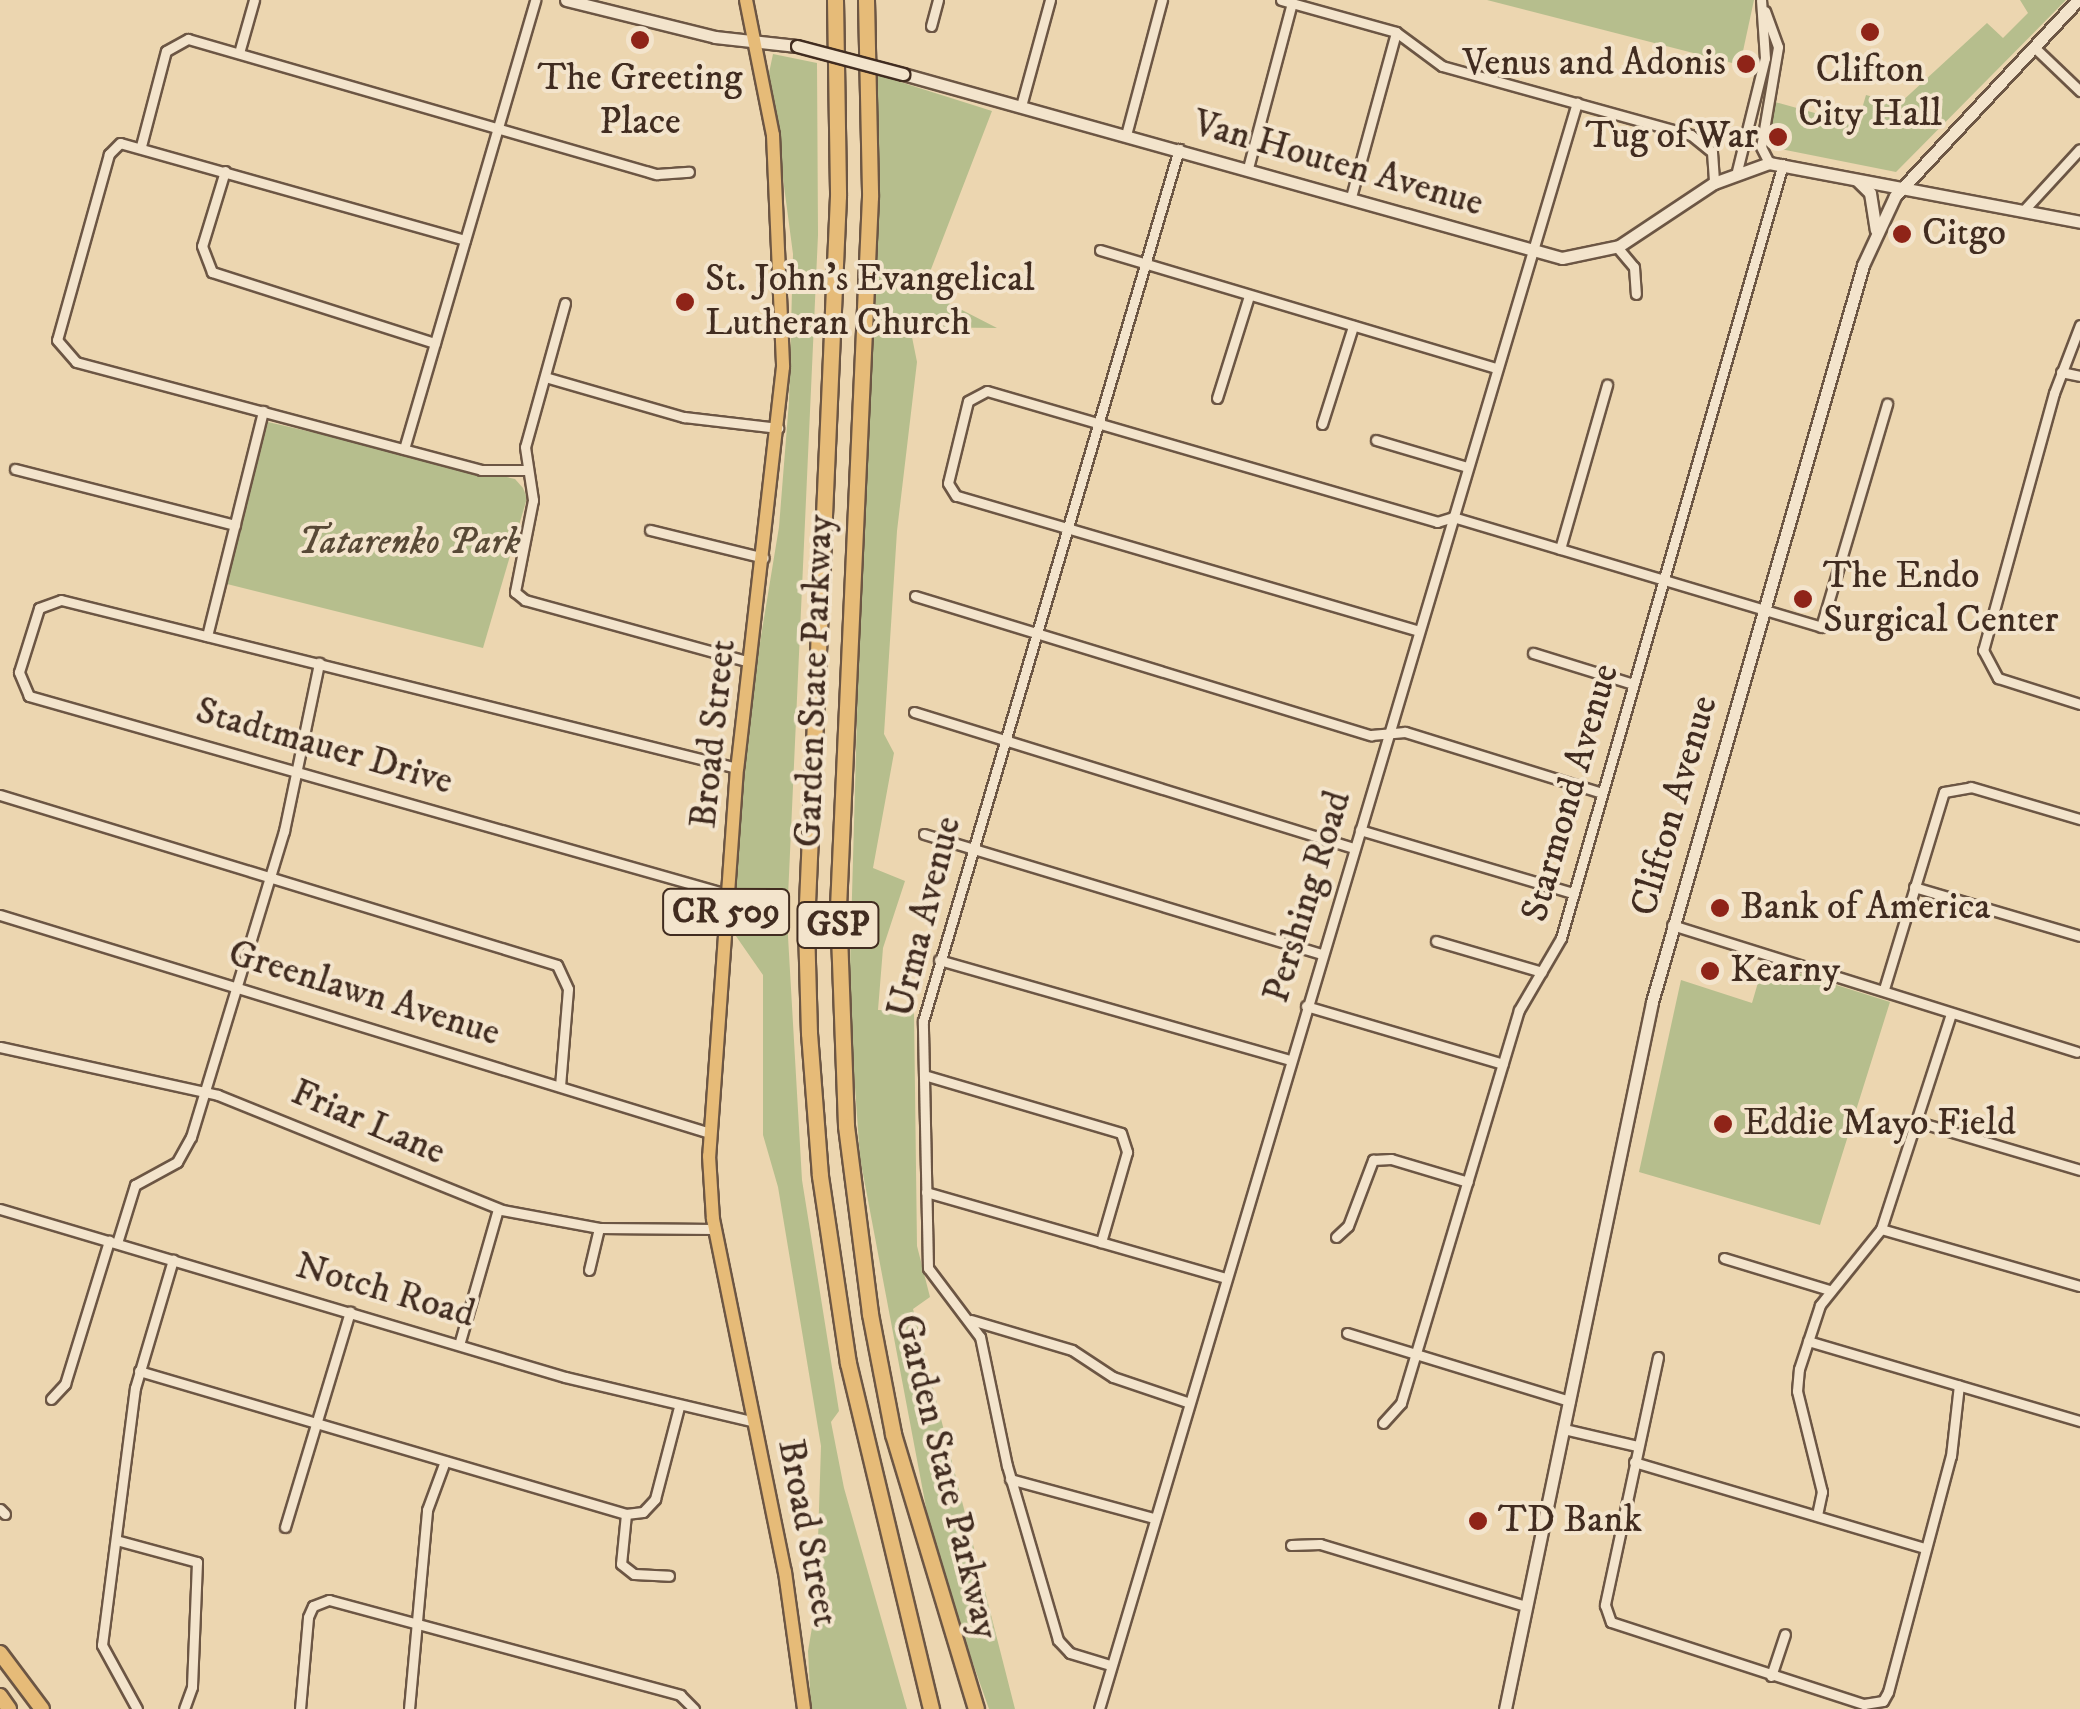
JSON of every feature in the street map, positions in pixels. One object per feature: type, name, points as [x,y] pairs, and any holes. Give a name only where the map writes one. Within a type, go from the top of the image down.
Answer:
[{"type":"highway","name":"Garden State Parkway","points":[[835,0],[837,216],[806,926],[811,1070],[848,1363],[931,1709]]},
{"type":"highway","name":"Garden State Parkway","points":[[866,0],[870,198],[842,792],[840,1035],[858,1237],[893,1434],[976,1709]]},
{"type":"highway","points":[[0,1653],[42,1709]]},
{"type":"main road","name":"Van Houten Avenue","points":[[566,0],[715,38],[797,46],[1352,197],[1531,252],[1575,258],[1616,247],[1714,183],[1737,171],[1768,163],[2080,222]]},
{"type":"main road","name":"Broad Street","points":[[746,0],[758,40],[780,204],[784,341],[764,558],[737,768],[710,1133],[715,1229],[755,1422],[804,1709]]},
{"type":"main road","name":"Clifton Avenue","points":[[1505,1709],[1672,925],[1876,230],[1904,187],[2078,0]]},
{"type":"main road","points":[[1854,177],[1870,193],[1876,230]]},
{"type":"street","points":[[239,53],[254,0]]},
{"type":"street","points":[[404,449],[535,0]]},
{"type":"street","points":[[931,26],[938,0]]},
{"type":"street","points":[[1021,106],[1050,0]]},
{"type":"street","points":[[1126,135],[1162,0]]},
{"type":"street","points":[[1281,0],[1396,32],[1442,66],[1700,140],[1715,159],[1714,183]]},
{"type":"street","points":[[1761,0],[1778,47],[1761,147],[1768,163]]},
{"type":"street","points":[[1737,171],[1766,58],[1761,0]]},
{"type":"street","points":[[1248,168],[1292,3]]},
{"type":"street","points":[[1352,197],[1396,32]]},
{"type":"street","points":[[140,146],[172,43],[188,40],[657,174],[689,172]]},
{"type":"street","points":[[2034,47],[2080,91]]},
{"type":"street","name":"Pershing Road","points":[[1099,1709],[1187,1402],[1576,103]]},
{"type":"street","points":[[465,240],[140,146],[120,144],[108,154],[61,322],[60,348],[76,362],[481,470],[526,470]]},
{"type":"street","name":"Urma Avenue","points":[[1110,1665],[1070,1653],[1058,1640],[1010,1479],[970,1320],[928,1268],[923,1021],[1178,149]]},
{"type":"street","points":[[2023,210],[2080,150]]},
{"type":"street","name":"Starmond Avenue","points":[[1383,1423],[1401,1404],[1525,996],[1561,938],[1783,164]]},
{"type":"street","points":[[225,171],[202,246],[212,272],[435,343]]},
{"type":"street","points":[[1616,247],[1637,276],[1636,294]]},
{"type":"street","points":[[1100,250],[1497,368]]},
{"type":"street","points":[[1218,398],[1249,296]]},
{"type":"street","points":[[566,303],[525,446],[533,500],[513,586],[519,597],[539,604],[750,662]]},
{"type":"street","points":[[1322,424],[1352,326]]},
{"type":"street","points":[[2080,326],[2061,372],[1983,650],[1998,678],[2080,702]]},
{"type":"street","points":[[2061,372],[2080,376]]},
{"type":"street","points":[[545,376],[684,417],[778,428]]},
{"type":"street","points":[[1560,550],[1608,385]]},
{"type":"street","points":[[1419,631],[953,494],[948,483],[972,394],[986,392],[1436,522],[1453,517],[1821,627],[1888,404]]},
{"type":"street","points":[[263,411],[208,636],[737,768]]},
{"type":"street","points":[[1376,440],[1468,467]]},
{"type":"street","points":[[15,468],[235,525]]},
{"type":"street","points":[[650,530],[764,558]]},
{"type":"street","points":[[915,596],[1388,735],[1405,732],[1602,792]]},
{"type":"street","name":"Stadtmauer Drive","points":[[208,636],[72,602],[48,601],[36,613],[19,672],[29,696],[727,894]]},
{"type":"street","points":[[1533,653],[1634,684]]},
{"type":"street","points":[[50,1399],[65,1384],[135,1184],[181,1157],[269,877],[319,663]]},
{"type":"street","points":[[914,712],[1354,848]]},
{"type":"street","points":[[1884,989],[1940,803],[1952,786],[2080,819]]},
{"type":"street","points":[[0,795],[562,968],[568,990],[560,1086]]},
{"type":"street","points":[[1360,830],[1572,894]]},
{"type":"street","points":[[924,834],[1322,954]]},
{"type":"street","points":[[1914,887],[2080,936]]},
{"type":"street","name":"Greenlawn Avenue","points":[[0,915],[710,1133]]},
{"type":"street","points":[[1672,925],[2077,1052]]},
{"type":"street","points":[[1436,942],[1542,972]]},
{"type":"street","points":[[939,960],[1290,1060]]},
{"type":"street","points":[[1306,1006],[1503,1064]]},
{"type":"street","points":[[1817,1516],[1822,1492],[1796,1381],[1829,1290],[1881,1228],[1952,1014]]},
{"type":"street","name":"Friar Lane","points":[[0,1047],[204,1091],[498,1209],[599,1228],[715,1229]]},
{"type":"street","points":[[924,1076],[1121,1132],[1127,1152],[1101,1242]]},
{"type":"street","points":[[1915,1121],[2080,1170]]},
{"type":"street","points":[[1336,1237],[1348,1226],[1373,1160],[1391,1158],[1468,1182]]},
{"type":"street","points":[[926,1192],[1226,1278]]},
{"type":"street","name":"Notch Road","points":[[0,1209],[459,1345],[679,1407],[755,1422]]},
{"type":"street","points":[[459,1345],[498,1209]]},
{"type":"street","points":[[589,1270],[599,1228]]},
{"type":"street","points":[[1881,1228],[2080,1286]]},
{"type":"street","points":[[1724,1258],[1829,1290]]},
{"type":"street","points":[[137,1709],[102,1645],[139,1371],[174,1260]]},
{"type":"street","points":[[285,1528],[350,1312]]},
{"type":"street","points":[[970,1320],[1072,1350],[1112,1376],[1187,1402]]},
{"type":"street","points":[[1346,1333],[1570,1401]]},
{"type":"street","points":[[1808,1341],[2080,1421]]},
{"type":"street","points":[[1658,1357],[1605,1605],[1611,1622],[1872,1705],[1883,1701],[1891,1680],[1951,1456],[1958,1385]]},
{"type":"street","points":[[139,1371],[626,1514],[643,1512],[655,1498],[679,1407]]},
{"type":"street","points":[[1564,1429],[1638,1446]]},
{"type":"street","points":[[408,1709],[427,1510],[445,1461]]},
{"type":"street","points":[[1634,1462],[1925,1548]]},
{"type":"street","points":[[1010,1479],[1154,1518]]},
{"type":"street","points":[[626,1514],[621,1564],[634,1574],[669,1576]]},
{"type":"street","points":[[116,1540],[197,1562],[202,1585],[192,1687],[184,1709]]},
{"type":"street","points":[[1290,1545],[1320,1544],[1526,1606]]},
{"type":"street","points":[[300,1709],[308,1618],[317,1603],[338,1601],[680,1695],[694,1709]]},
{"type":"street","points":[[1771,1676],[1785,1634]]},
{"type":"green space","points":[[1487,0],[1754,0],[1740,65]]},
{"type":"green space","points":[[2020,0],[2066,0],[1896,172],[1766,146],[1775,102],[1847,122],[1849,112],[1861,112],[1866,95],[1899,104],[1987,23],[2003,38],[2028,13]]},
{"type":"green space","points":[[773,54],[817,63],[818,235],[787,919],[802,1180],[839,1411],[831,1422],[844,1488],[907,1709],[811,1709],[808,1651],[816,1604],[821,1446],[778,1187],[763,1135],[763,975],[731,929],[751,697],[779,527],[789,401],[793,254],[769,73]]},
{"type":"green space","points":[[875,74],[992,111],[923,290],[997,328],[910,327],[917,362],[897,531],[884,734],[894,753],[873,868],[905,881],[883,948],[878,1010],[914,1011],[917,1246],[930,1297],[913,1309],[1015,1709],[989,1709],[935,1555],[860,1158],[849,1002]]},
{"type":"green space","name":"Tatarenko Park","points":[[268,422],[515,479],[527,498],[483,648],[227,584]]},
{"type":"green space","points":[[1764,962],[1890,1002],[1820,1225],[1639,1172],[1681,980],[1752,1003]]},
{"type":"place","name":"Clifton City Hall","points":[[1870,32]]},
{"type":"place","name":"The Greeting Place","points":[[640,40]]},
{"type":"place","name":"Venus and Adonis","points":[[1746,64]]},
{"type":"place","name":"Tug of War","points":[[1778,137]]},
{"type":"place","name":"Citgo","points":[[1902,234]]},
{"type":"place","name":"St. John's Evangelical Lutheran Church","points":[[685,302]]},
{"type":"place","name":"The Endo Surgical Center","points":[[1803,599]]},
{"type":"place","name":"Bank of America","points":[[1720,908]]},
{"type":"place","name":"Kearny","points":[[1710,971]]},
{"type":"place","name":"Eddie Mayo Field","points":[[1723,1124]]},
{"type":"place","name":"TD Bank","points":[[1478,1521]]}]
